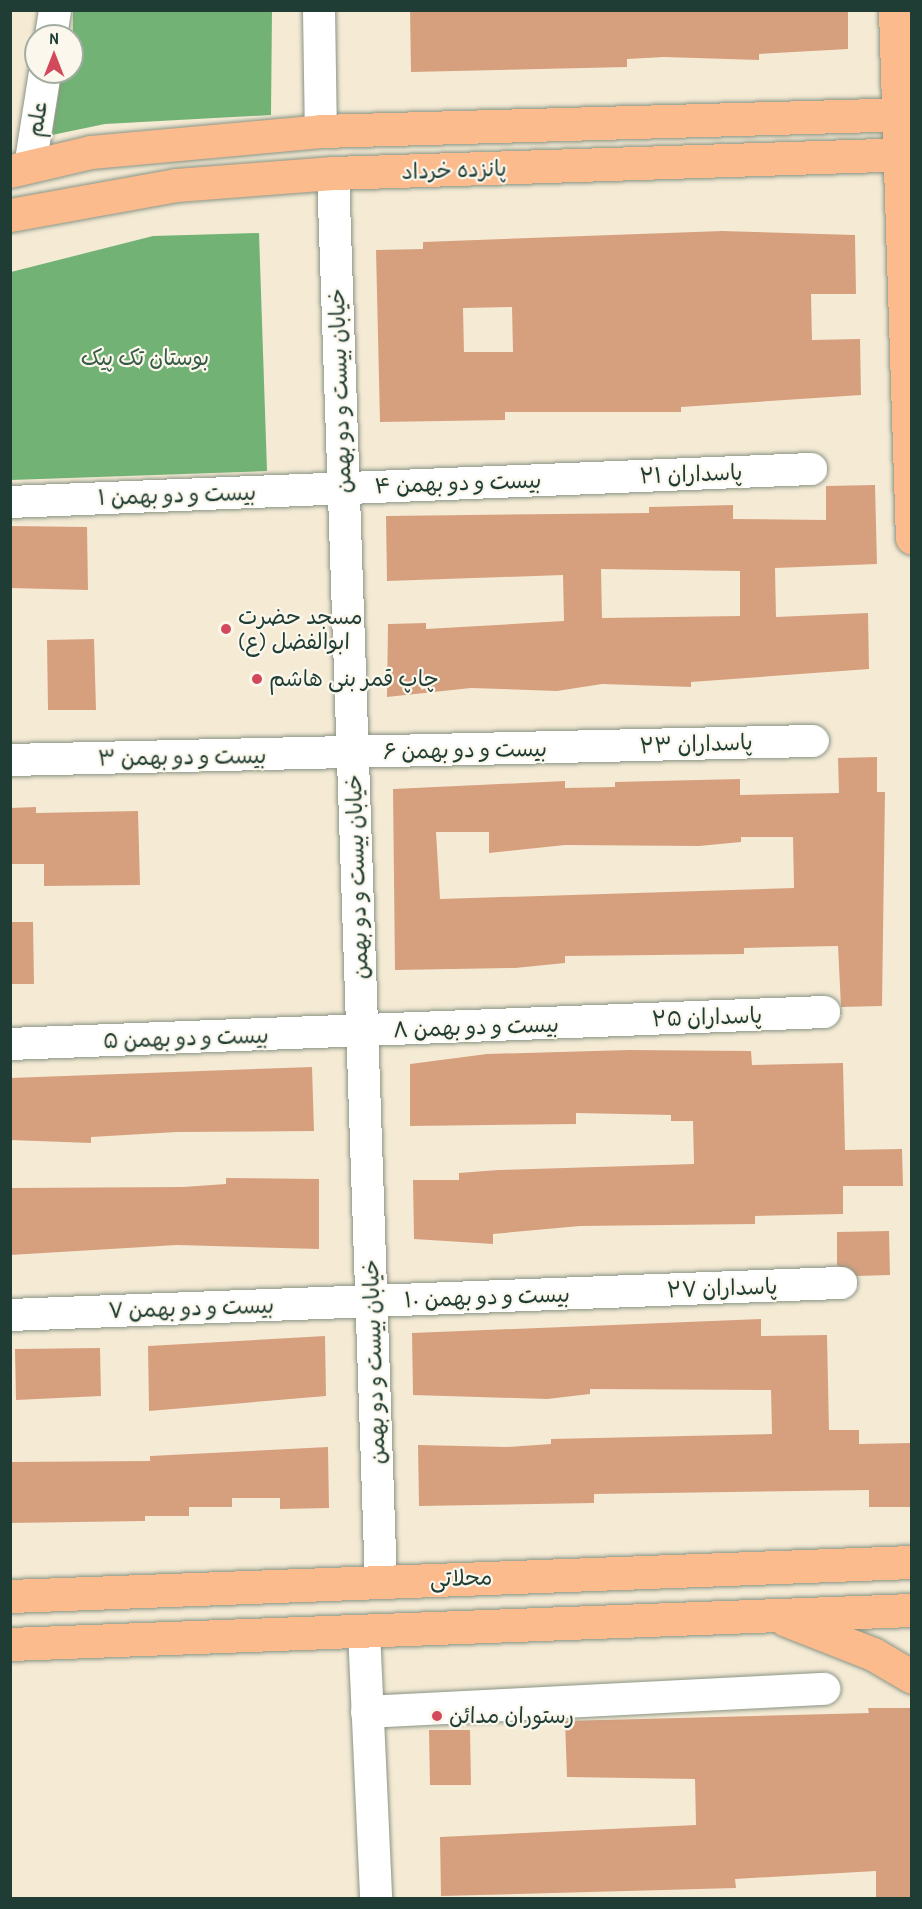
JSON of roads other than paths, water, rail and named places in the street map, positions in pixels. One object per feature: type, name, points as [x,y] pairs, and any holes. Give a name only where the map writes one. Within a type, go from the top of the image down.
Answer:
[{"type":"main road","points":[[895,10],[905,114],[912,538]]},
{"type":"main road","name":"پانزده خرداد","points":[[20,169],[168,142],[321,131],[905,114]]},
{"type":"main road","name":"پانزده خرداد","points":[[10,215],[176,185],[333,173],[906,155]]},
{"type":"main road","name":"محلاتی","points":[[10,1596],[912,1562]]},
{"type":"main road","points":[[10,1644],[912,1610]]},
{"type":"main road","points":[[773,1615],[873,1654],[912,1677]]},
{"type":"street","points":[[319,10],[321,131]]},
{"type":"street","name":"علم","points":[[20,169],[42,84]]},
{"type":"street","name":"خیابان بیست و دو بهمن","points":[[333,173],[381,1581]]},
{"type":"street","name":"پاسداران ۲۱","points":[[572,478],[811,469]]},
{"type":"street","name":"بیست و دو بهمن ۴","points":[[344,488],[572,478]]},
{"type":"street","name":"بیست و دو بهمن ۱","points":[[10,502],[344,488]]},
{"type":"street","name":"پاسداران ۲۳","points":[[578,747],[813,741]]},
{"type":"street","name":"بیست و دو بهمن ۶","points":[[353,753],[578,747]]},
{"type":"street","name":"بیست و دو بهمن ۳","points":[[10,760],[353,753]]},
{"type":"street","name":"پاسداران ۲۵","points":[[589,1022],[825,1012]]},
{"type":"street","name":"بیست و دو بهمن ۸","points":[[362,1032],[589,1022]]},
{"type":"street","name":"بیست و دو بهمن ۵","points":[[10,1044],[362,1032]]},
{"type":"street","name":"پاسداران ۲۷","points":[[603,1293],[841,1283]]},
{"type":"street","name":"بیست و دو بهمن ۱۰","points":[[372,1302],[603,1293]]},
{"type":"street","name":"بیست و دو بهمن ۷","points":[[10,1315],[372,1302]]},
{"type":"street","points":[[364,1631],[376,1899]]},
{"type":"street","points":[[367,1712],[825,1689]]},
{"type":"place","name":"مسجد حضرت ابوالفضل (ع)","points":[[226,629]]},
{"type":"place","name":"چاپ قمر بنی هاشم","points":[[257,679]]},
{"type":"place","name":"رستوران مدائن","points":[[437,1716]]},
{"type":"park label","name":"بوستان تک پیک","points":[[145,358]]}]
